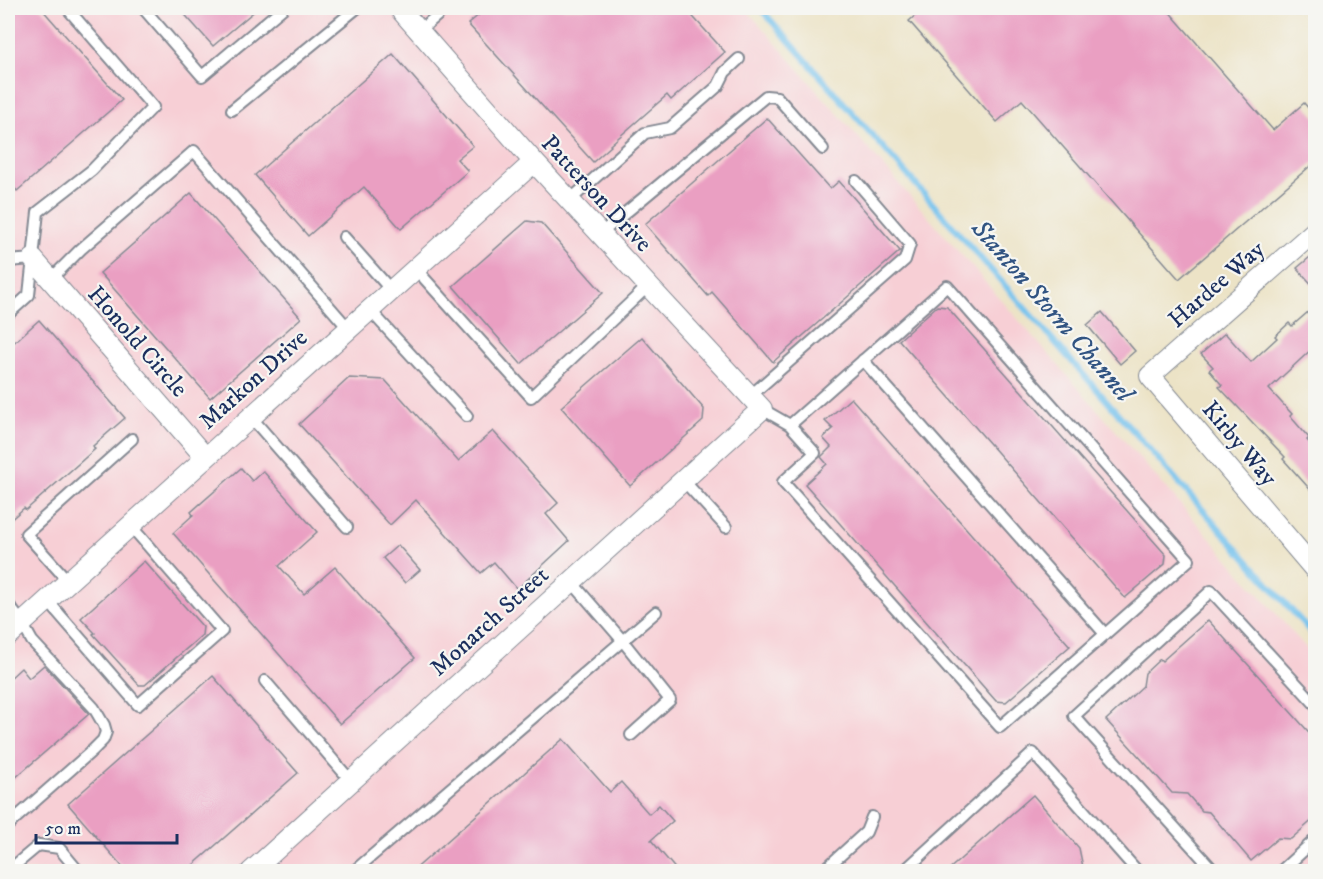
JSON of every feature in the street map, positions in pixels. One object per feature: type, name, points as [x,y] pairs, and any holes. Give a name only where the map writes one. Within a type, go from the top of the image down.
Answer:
[{"type":"street","name":"Patterson Drive","points":[[399,8],[569,201],[756,402]]},
{"type":"street","name":"Markon Drive","points":[[15,629],[534,162]]},
{"type":"street","name":"Hardee Way","points":[[1150,376],[1316,230]]},
{"type":"street","name":"Honold Circle","points":[[33,259],[204,457]]},
{"type":"street","name":"Kirby Way","points":[[1150,376],[1316,571]]},
{"type":"street","name":"Monarch Street","points":[[251,872],[683,480],[756,402]]},
{"type":"lane","points":[[8,315],[29,295],[38,212],[92,170],[153,107],[67,8]]},
{"type":"lane","points":[[143,8],[202,76],[283,8]]},
{"type":"lane","points":[[232,110],[357,8]]},
{"type":"lane","points":[[419,31],[446,8]]},
{"type":"lane","points":[[569,201],[645,133],[670,128],[718,86],[725,72],[739,59]]},
{"type":"lane","points":[[600,234],[765,96],[777,97],[823,149]]},
{"type":"lane","points":[[51,279],[81,249],[194,151],[348,328]]},
{"type":"lane","points":[[790,425],[947,286],[1189,560],[1000,727],[783,482],[815,453],[790,425],[756,402],[905,260],[910,244],[856,181]]},
{"type":"lane","points":[[344,237],[391,290]]},
{"type":"lane","points":[[8,261],[33,259]]},
{"type":"lane","points":[[416,268],[531,397],[648,286]]},
{"type":"lane","points":[[369,309],[467,416]]},
{"type":"lane","points":[[863,360],[1105,634]]},
{"type":"lane","points":[[250,416],[347,527]]},
{"type":"lane","points":[[68,581],[26,534],[132,439]]},
{"type":"lane","points":[[683,480],[726,527]]},
{"type":"lane","points":[[47,600],[138,705],[222,632],[130,525]]},
{"type":"lane","points":[[572,581],[670,700],[631,735]]},
{"type":"lane","points":[[1215,872],[1074,716],[1211,591],[1316,705]]},
{"type":"lane","points":[[8,604],[15,629],[32,641],[94,708],[106,732],[103,740],[93,750],[8,825]]},
{"type":"lane","points":[[353,872],[656,612]]},
{"type":"lane","points":[[266,681],[351,781]]},
{"type":"lane","points":[[903,872],[1033,753],[1138,872]]},
{"type":"lane","points":[[822,872],[866,832],[872,817]]},
{"type":"lane","points":[[1280,872],[1316,839]]},
{"type":"lane","points":[[8,871],[39,845],[59,848],[80,872]]},
{"type":"shaded area","points":[[8,8],[745,8],[1315,658],[1315,871],[8,871]]},
{"type":"building","points":[[15,8],[41,8],[122,100],[17,191],[8,180],[8,14]]},
{"type":"building","points":[[179,8],[258,8],[213,46]]},
{"type":"building","points":[[487,8],[685,8],[725,52],[671,100],[667,95],[593,162],[468,24]]},
{"type":"building","points":[[924,8],[1166,8],[1273,130],[1304,103],[1316,117],[1316,161],[1179,279],[1022,100],[997,122],[909,21]]},
{"type":"building","points":[[393,54],[473,146],[457,159],[468,171],[401,229],[364,187],[308,236],[255,175]]},
{"type":"building","points":[[767,118],[830,189],[839,181],[900,251],[773,362],[712,292],[708,296],[645,224]]},
{"type":"building","points":[[191,193],[301,318],[210,398],[100,273]]},
{"type":"building","points":[[527,221],[541,223],[603,293],[521,364],[453,286]]},
{"type":"building","points":[[1316,252],[1316,289],[1297,268]]},
{"type":"building","points":[[937,306],[947,307],[1166,555],[1165,564],[1125,598],[899,340]]},
{"type":"building","points":[[1102,312],[1135,351],[1120,364],[1087,325]]},
{"type":"building","points":[[1308,312],[1316,320],[1316,345],[1269,389],[1292,414],[1290,416],[1316,450],[1316,496],[1283,459],[1285,457],[1219,387],[1222,385],[1209,370],[1213,367],[1201,354],[1225,333],[1251,362],[1277,338],[1275,336],[1289,323],[1292,326]]},
{"type":"building","points":[[39,320],[125,418],[93,446],[95,449],[26,510],[24,508],[8,522],[8,348]]},
{"type":"building","points":[[642,337],[704,409],[703,421],[630,486],[561,407]]},
{"type":"building","points":[[349,378],[385,380],[458,461],[493,431],[558,503],[546,514],[569,541],[517,589],[494,562],[481,573],[416,500],[390,525],[299,424]]},
{"type":"building","points":[[851,398],[1070,646],[1006,702],[996,701],[805,484],[827,464],[821,457],[831,447],[823,438],[833,429],[825,421]]},
{"type":"building","points":[[241,468],[252,481],[263,471],[317,532],[279,566],[304,594],[335,567],[415,658],[340,724],[173,533],[193,515],[191,512]]},
{"type":"building","points":[[398,545],[420,570],[405,583],[383,558]]},
{"type":"building","points":[[144,561],[203,627],[202,635],[145,685],[139,685],[81,618]]},
{"type":"building","points":[[1208,620],[1316,740],[1316,817],[1291,839],[1278,838],[1251,861],[1209,812],[1202,811],[1187,794],[1172,793],[1106,720],[1143,686],[1145,673]]},
{"type":"building","points":[[44,665],[89,714],[8,784],[8,680],[21,668],[29,678]]},
{"type":"building","points":[[213,676],[298,773],[185,872],[127,872],[68,804]]},
{"type":"building","points":[[563,739],[610,792],[621,782],[649,814],[659,805],[673,821],[651,840],[678,872],[412,872]]},
{"type":"building","points":[[1033,795],[1079,848],[1084,872],[946,872]]},
{"type":"waterway","name":"Stanton Storm Channel","points":[[760,8],[1316,638]]}]
